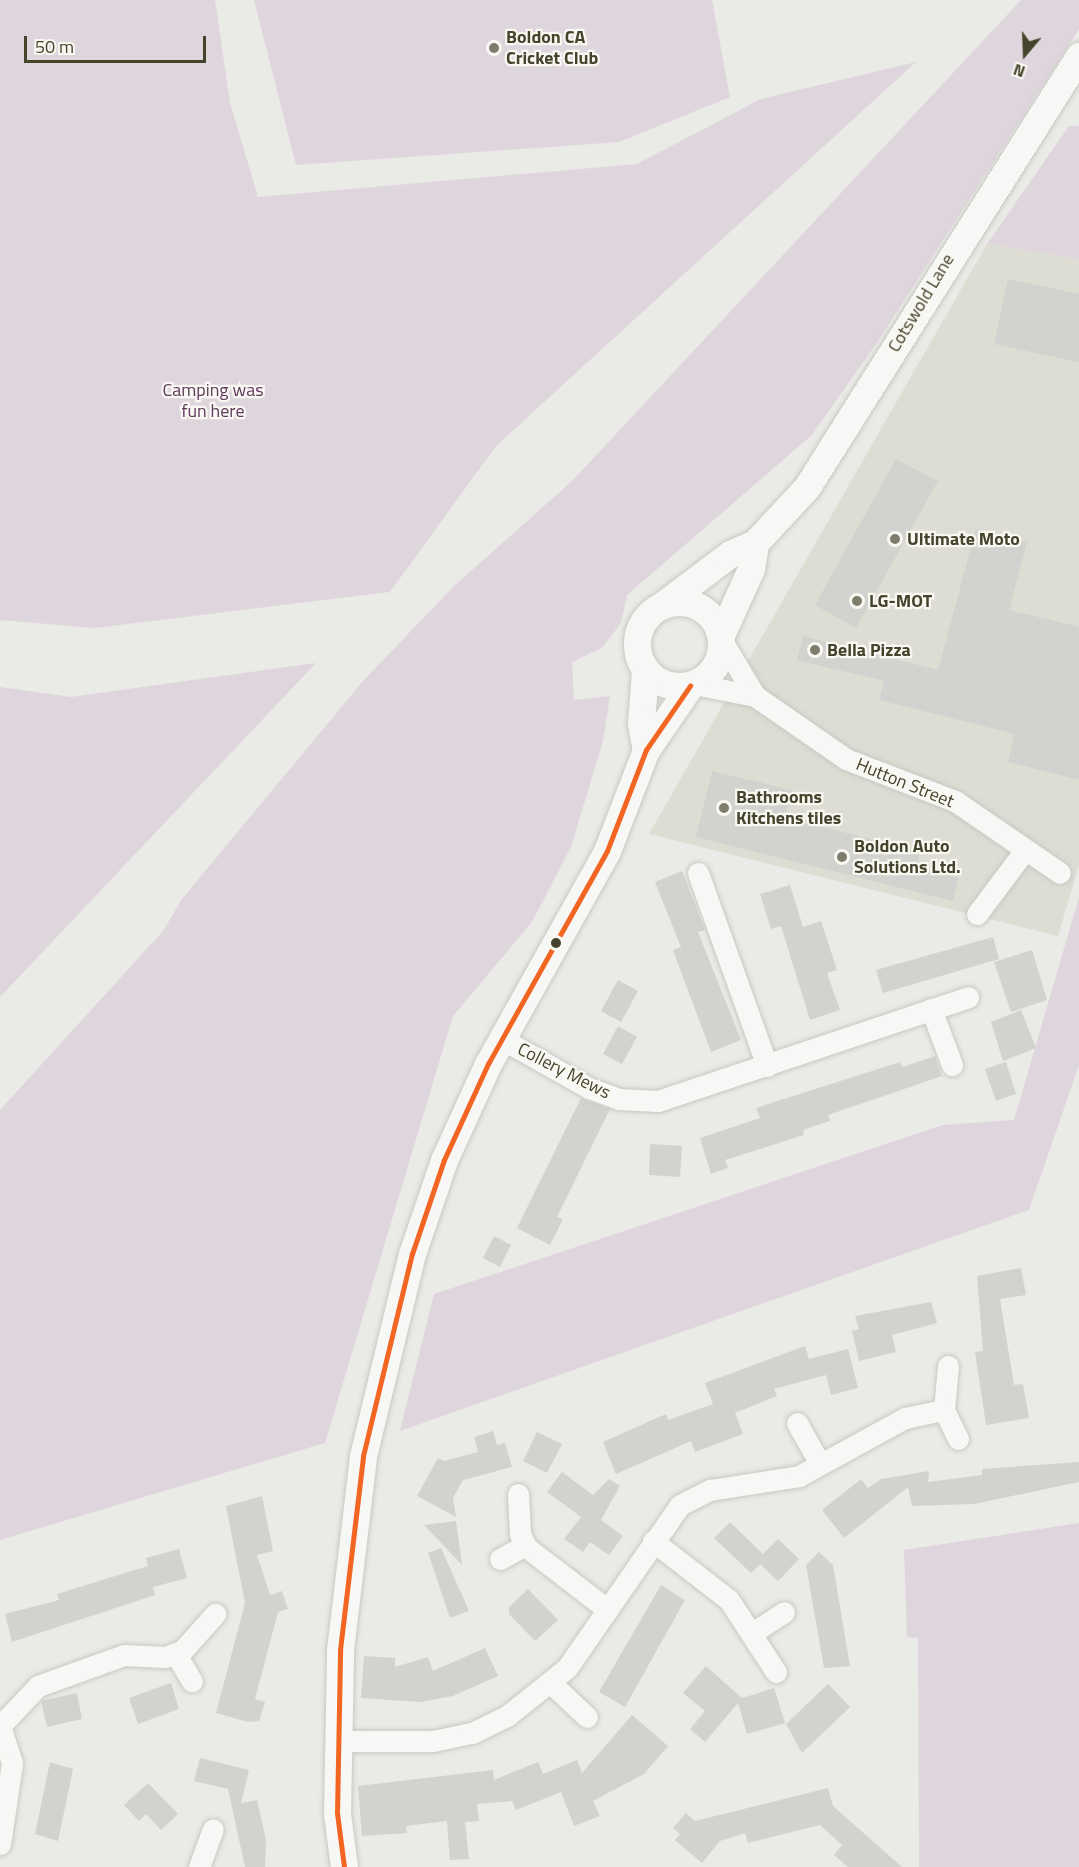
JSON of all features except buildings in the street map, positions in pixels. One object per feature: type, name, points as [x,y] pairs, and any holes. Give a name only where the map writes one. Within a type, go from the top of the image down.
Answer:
[{"type":"street","name":"Cotswold Lane","points":[[661,606],[730,554],[756,543],[833,450],[952,251],[1079,56]]},
{"type":"street","name":"Cotswold Lane","points":[[721,638],[751,569],[756,543]]},
{"type":"street","points":[[344,1867],[337,1742],[340,1650],[363,1456],[387,1347],[444,1160],[502,1039],[607,851],[646,750],[692,685],[715,668],[721,638],[698,606],[661,606],[638,636],[645,671],[641,723],[646,750]]},
{"type":"street","name":"Hutton Street","points":[[721,638],[755,696]]},
{"type":"street","points":[[645,671],[665,684],[692,685]]},
{"type":"street","name":"Hutton Street","points":[[692,685],[755,696],[846,759],[955,801],[1060,873]]},
{"type":"street","points":[[977,914],[1025,850]]},
{"type":"street","points":[[698,873],[766,1066]]},
{"type":"street","name":"Collery Mews","points":[[502,1039],[619,1099],[658,1101],[968,997]]},
{"type":"street","points":[[931,1010],[952,1065]]},
{"type":"street","points":[[948,1366],[944,1410],[958,1439]]},
{"type":"street","points":[[337,1742],[421,1742],[472,1733],[507,1716],[552,1684],[608,1610],[667,1518],[693,1496],[782,1481],[820,1464],[905,1418],[944,1410]]},
{"type":"street","points":[[798,1423],[820,1464]]},
{"type":"street","points":[[518,1494],[525,1545],[608,1610]]},
{"type":"street","points":[[653,1541],[712,1584],[752,1633],[776,1672]]},
{"type":"street","points":[[500,1559],[525,1545]]},
{"type":"street","points":[[752,1633],[784,1612]]},
{"type":"street","points":[[0,1844],[12,1763],[0,1726],[38,1686],[59,1675],[124,1655],[175,1653],[194,1641],[216,1614]]},
{"type":"street","points":[[175,1653],[192,1681]]},
{"type":"street","points":[[552,1684],[587,1717]]},
{"type":"street","points":[[198,1867],[213,1829]]},
{"type":"shaded area","points":[[987,244],[1079,259],[1079,865],[1058,936],[649,834]]},
{"type":"green space","name":"Camping was fun here","points":[[0,0],[215,0],[230,103],[258,197],[637,164],[761,99],[916,62],[496,446],[390,592],[95,628],[0,620]]},
{"type":"green space","name":"Boldon CA Cricket Club","points":[[254,0],[712,0],[730,97],[619,142],[296,165]]},
{"type":"green space","points":[[1021,0],[1079,0],[1079,29],[878,341],[812,435],[627,595],[621,623],[603,647],[572,662],[574,700],[610,696],[603,741],[571,847],[532,922],[453,1016],[325,1443],[0,1540],[0,1110],[163,931],[182,899],[363,681],[454,586],[572,481]]},
{"type":"green space","points":[[1069,126],[1079,126],[1079,259],[987,244]]},
{"type":"green space","points":[[316,663],[0,997],[0,687],[71,697]]},
{"type":"green space","points":[[1079,897],[1079,1065],[1029,1210],[400,1431],[434,1294],[943,1125],[1014,1120]]},
{"type":"green space","points":[[1079,1523],[1079,1867],[919,1867],[918,1638],[907,1637],[904,1550]]},
{"type":"transit line","points":[[344,1867],[337,1813],[340,1650],[363,1456],[412,1254],[444,1160],[488,1064],[607,851],[646,750],[690,686]]},
{"type":"place","name":"Boldon CA Cricket Club","points":[[494,48]]},
{"type":"place","name":"Ultimate Moto","points":[[895,539]]},
{"type":"place","name":"LG-MOT","points":[[857,601]]},
{"type":"place","name":"Bella Pizza","points":[[815,650]]},
{"type":"place","name":"Bathrooms Kitchens tiles","points":[[724,808]]},
{"type":"place","name":"Boldon Auto Solutions Ltd.","points":[[842,857]]}]
